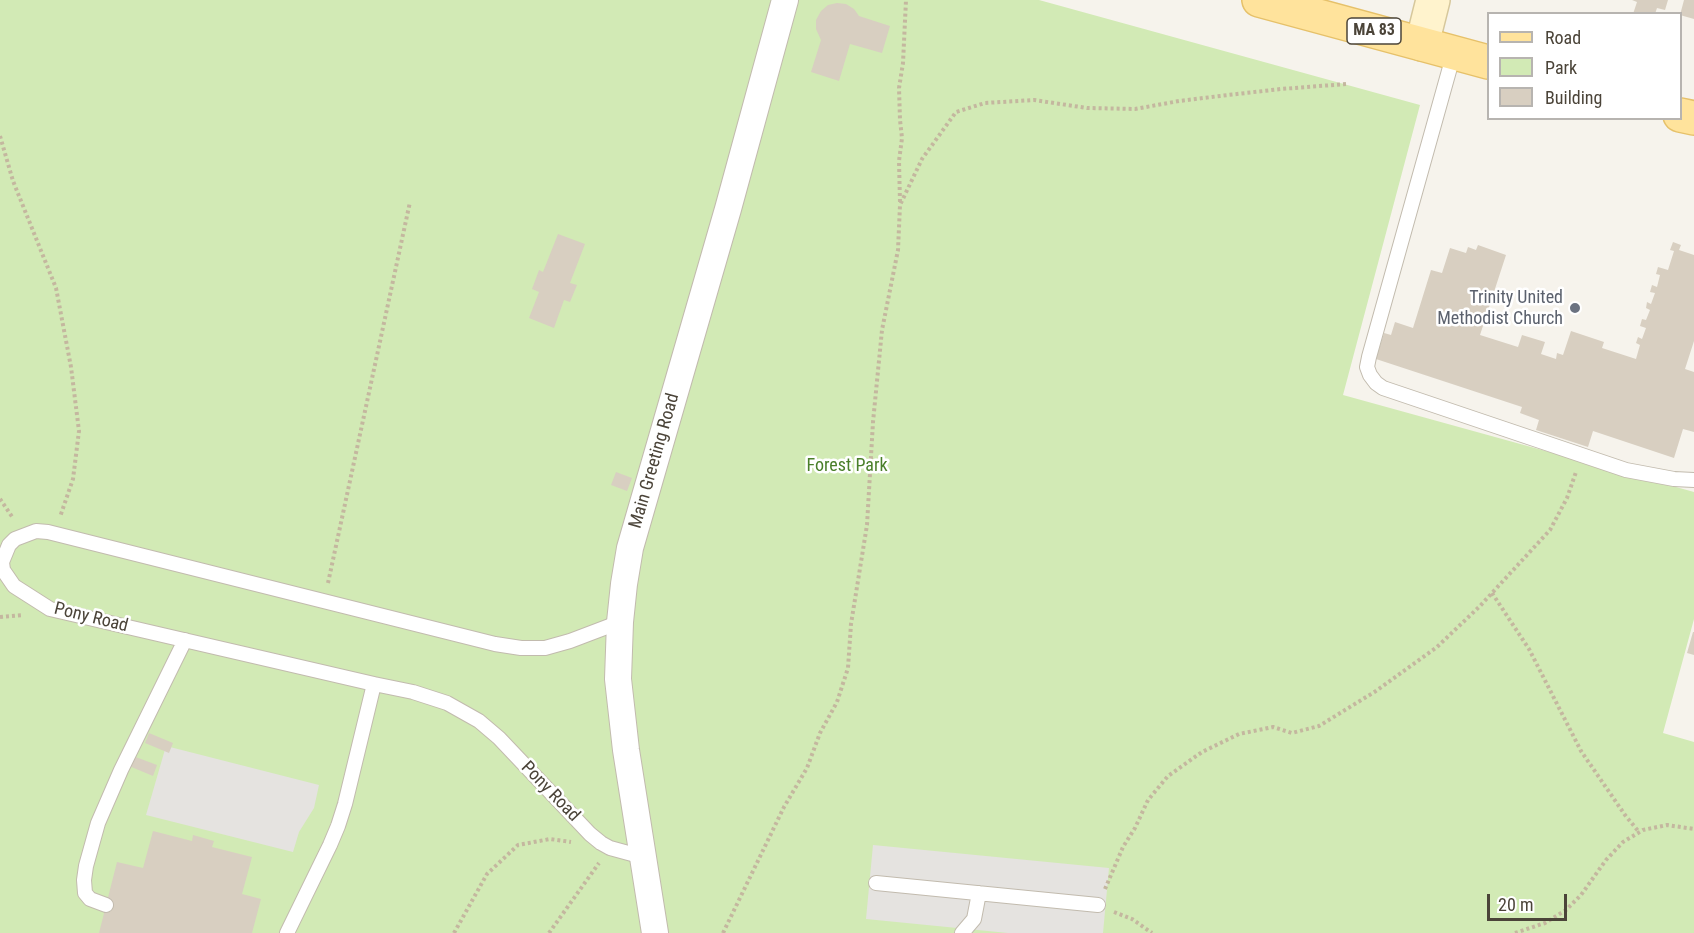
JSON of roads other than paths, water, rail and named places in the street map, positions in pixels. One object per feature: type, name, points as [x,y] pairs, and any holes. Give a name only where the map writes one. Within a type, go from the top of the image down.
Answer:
[{"type":"main road","name":"MA 83","points":[[1259,0],[1487,62]]},
{"type":"main road","points":[[1422,44],[1433,0]]},
{"type":"street","name":"Main Greeting Road","points":[[655,933],[618,679],[620,622],[630,548],[728,209],[784,0]]},
{"type":"lane","points":[[1454,53],[1368,357],[1367,367],[1370,375],[1383,388],[1626,470],[1674,479],[1694,480]]},
{"type":"lane","name":"Pony Road","points":[[620,622],[545,648],[521,648],[495,644],[48,532],[36,531],[15,538],[9,545],[2,562],[3,570],[14,586],[50,609],[429,696],[447,703],[478,721],[499,738],[590,834],[610,848],[643,857]]},
{"type":"lane","points":[[106,905],[90,899],[85,893],[86,866],[98,823],[121,770],[185,640]]},
{"type":"lane","points":[[286,933],[338,826],[374,684]]},
{"type":"lane","points":[[876,883],[1098,906]]},
{"type":"lane","points":[[962,933],[974,919],[979,893]]},
{"type":"place","name":"Trinity United Methodist Church","points":[[1575,308]]},
{"type":"park label","name":"Forest Park","points":[[847,466]]}]
